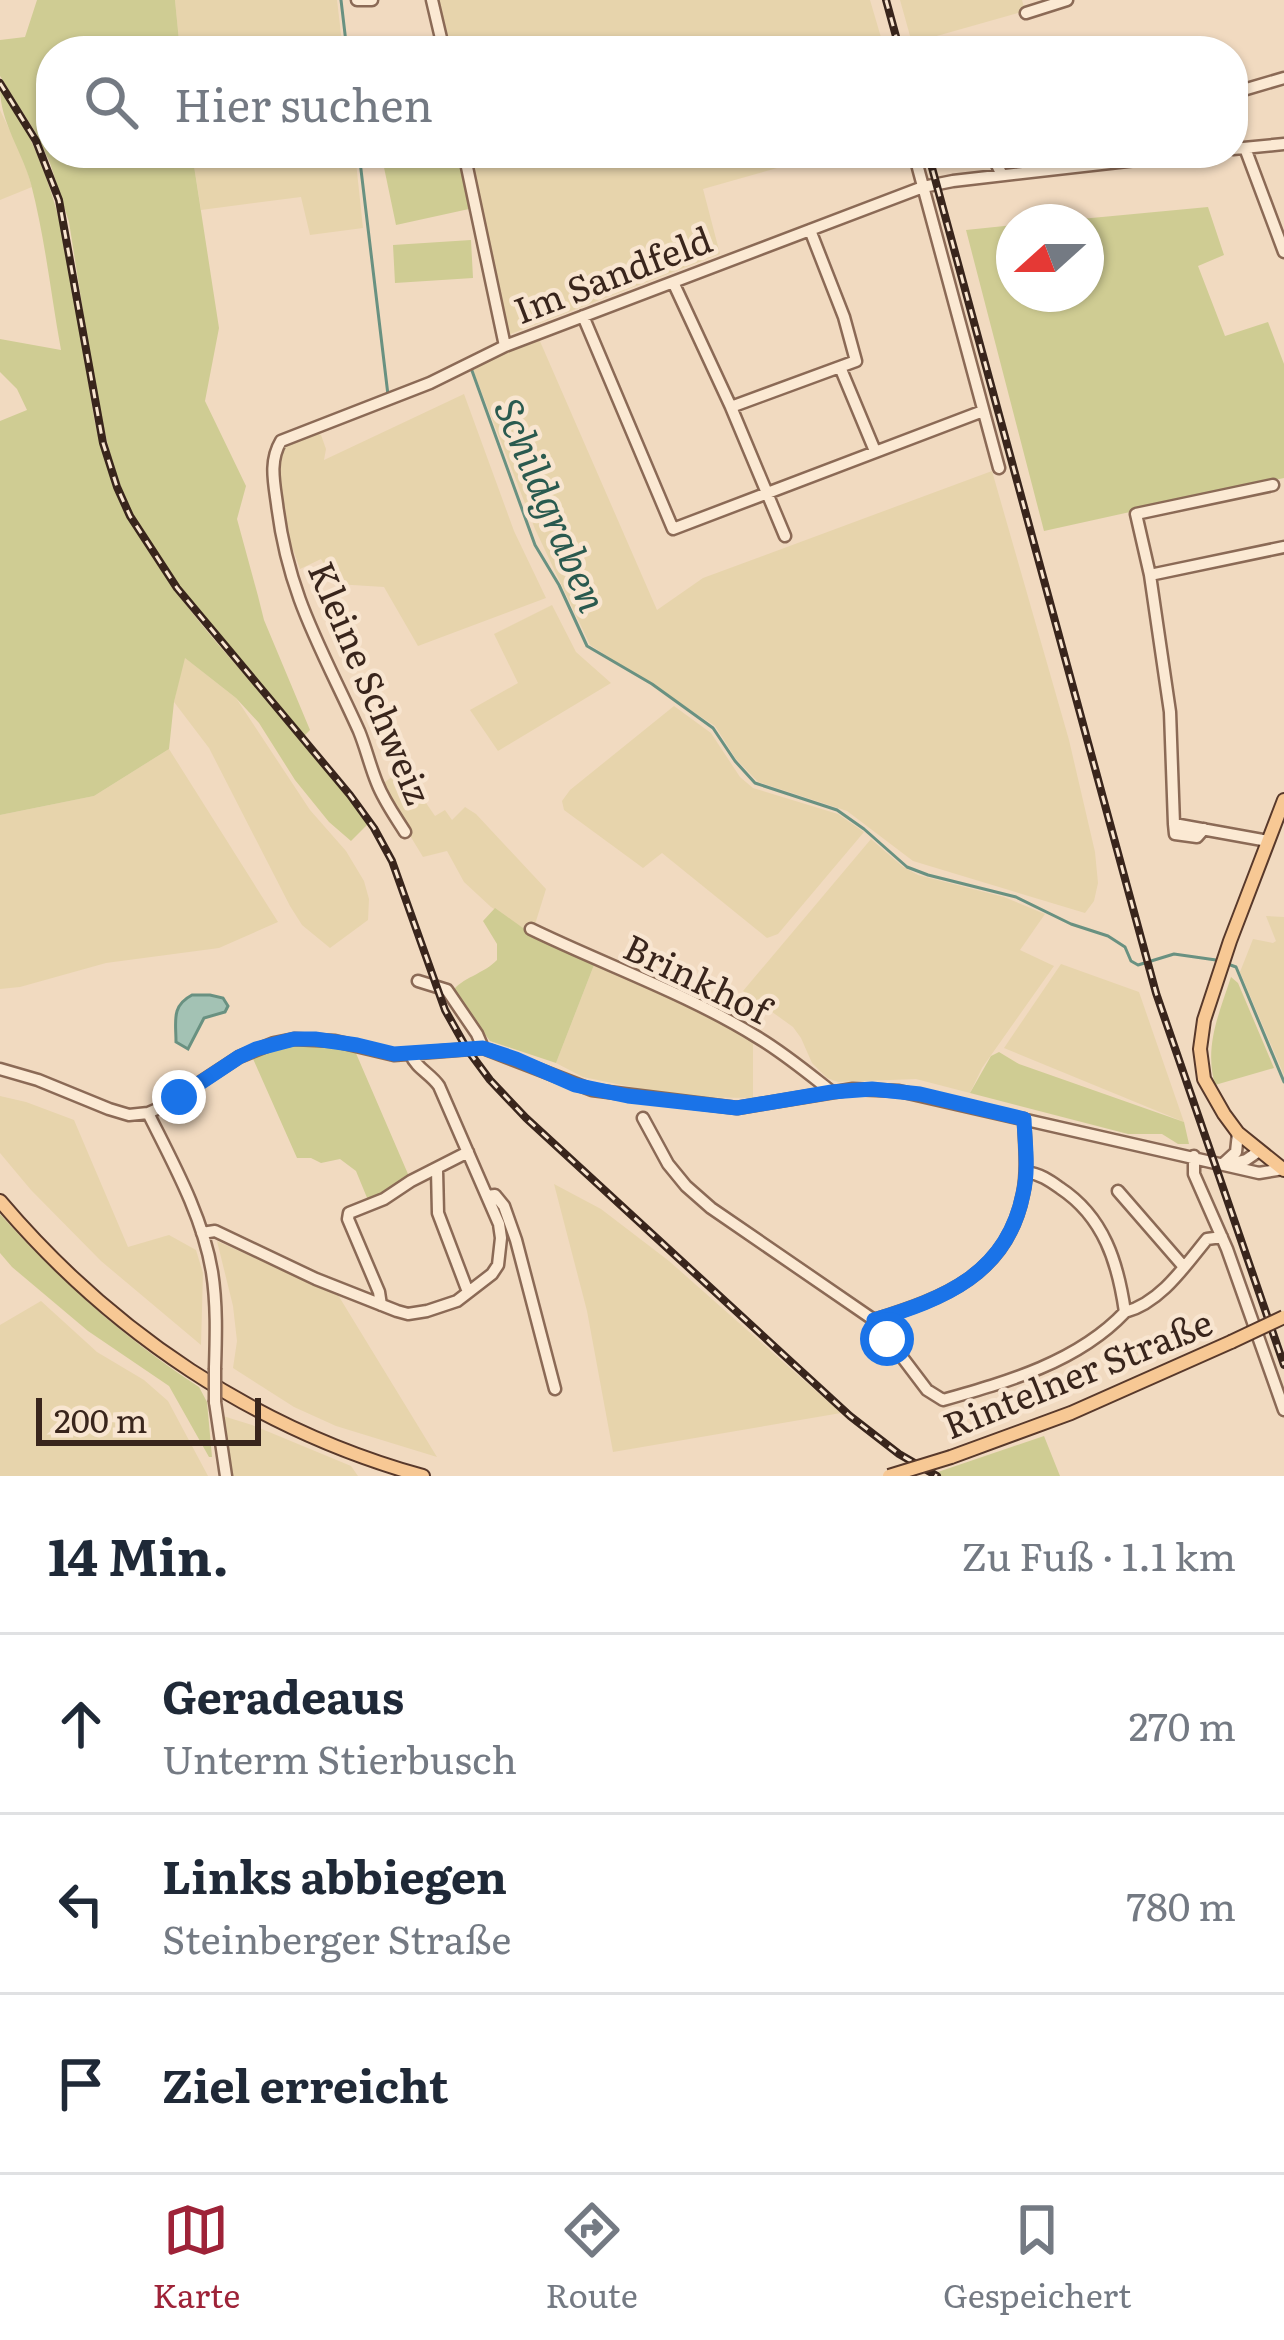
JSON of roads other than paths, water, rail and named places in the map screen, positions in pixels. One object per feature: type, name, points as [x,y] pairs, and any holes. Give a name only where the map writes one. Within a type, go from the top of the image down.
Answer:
[{"type":"main road","points":[[1283,1170],[1223,1114],[1204,1079],[1200,1049],[1222,962],[1284,800]]},
{"type":"main road","points":[[0,1201],[69,1275],[190,1371],[313,1437],[423,1476]]},
{"type":"main road","name":"Rintelner Straße","points":[[889,1476],[1071,1413],[1284,1317]]},
{"type":"street","points":[[357,0],[372,0]]},
{"type":"street","points":[[432,0],[440,36]]},
{"type":"street","points":[[1026,13],[1067,0]]},
{"type":"street","points":[[1248,88],[1284,78]]},
{"type":"street","points":[[1248,147],[1284,144]]},
{"type":"street","name":"Im Sandfeld","points":[[467,168],[505,346],[923,187],[1065,168]]},
{"type":"street","points":[[918,168],[999,468]]},
{"type":"street","points":[[998,168],[1002,175]]},
{"type":"street","points":[[1248,168],[1284,252]]},
{"type":"street","points":[[731,406],[856,361],[810,230]]},
{"type":"street","points":[[673,282],[785,536]]},
{"type":"street","points":[[583,316],[673,529],[983,412]]},
{"type":"street","name":"Kleine Schweiz","points":[[405,832],[379,787],[361,736],[299,602],[278,516],[275,450],[281,440],[430,383],[505,346]]},
{"type":"street","points":[[840,367],[875,451]]},
{"type":"street","points":[[1268,841],[1174,824],[1170,712],[1136,514],[1274,485]]},
{"type":"street","points":[[1150,575],[1284,547]]},
{"type":"street","name":"Brinkhof","points":[[530,928],[757,1036],[832,1092]]},
{"type":"street","points":[[418,980],[447,990],[483,1048]]},
{"type":"street","points":[[0,1069],[129,1115],[148,1113],[239,1057],[274,1043],[315,1039],[410,1055],[483,1048],[575,1085],[611,1094],[737,1108],[832,1092],[899,1091],[1258,1173],[1283,1170]]},
{"type":"street","points":[[202,1233],[215,1232],[244,1243],[316,1280],[408,1313],[446,1307],[492,1274],[500,1254],[499,1224],[433,1076],[410,1055]]},
{"type":"street","points":[[148,1113],[202,1233],[212,1269],[215,1402],[226,1476]]},
{"type":"street","points":[[643,1118],[686,1186],[874,1320],[928,1390],[943,1400],[988,1387],[1096,1340],[1125,1312],[1143,1308],[1207,1239],[1222,1238]]},
{"type":"street","points":[[874,1320],[952,1291],[992,1260],[1018,1214],[1026,1172],[1024,1119]]},
{"type":"street","points":[[1227,1164],[1236,1152],[1238,1132]]},
{"type":"street","points":[[381,1306],[380,1292],[349,1214],[468,1152]]},
{"type":"street","points":[[1227,1164],[1261,1152]]},
{"type":"street","points":[[1246,1169],[1257,1164],[1261,1152]]},
{"type":"street","points":[[1194,1156],[1194,1174],[1284,1410]]},
{"type":"street","points":[[437,1170],[437,1213],[468,1292]]},
{"type":"street","points":[[1026,1172],[1039,1174],[1069,1193],[1107,1239],[1125,1312]]},
{"type":"street","points":[[1118,1191],[1184,1267]]},
{"type":"street","points":[[487,1196],[495,1195],[504,1206],[516,1240],[555,1390]]},
{"type":"waterway","name":"Schildgraben","points":[[341,0],[345,36]]},
{"type":"waterway","name":"Schildgraben","points":[[361,168],[388,395]]},
{"type":"waterway","name":"Schildgraben","points":[[468,369],[535,545],[587,646],[652,684],[713,728],[755,783],[837,810],[907,867],[1016,897],[1108,936],[1125,947],[1138,965],[1174,954],[1216,960]]},
{"type":"waterway","name":"Schildgraben","points":[[1225,963],[1236,967],[1284,1082]]},
{"type":"railway","points":[[886,0],[896,36]]},
{"type":"railway","points":[[0,83],[36,141]]},
{"type":"railway","points":[[47,168],[59,200],[103,443],[130,516],[177,588],[374,828],[392,861],[445,1010],[467,1049],[526,1118],[850,1416],[937,1476]]},
{"type":"railway","points":[[932,168],[1156,993],[1284,1365]]}]
